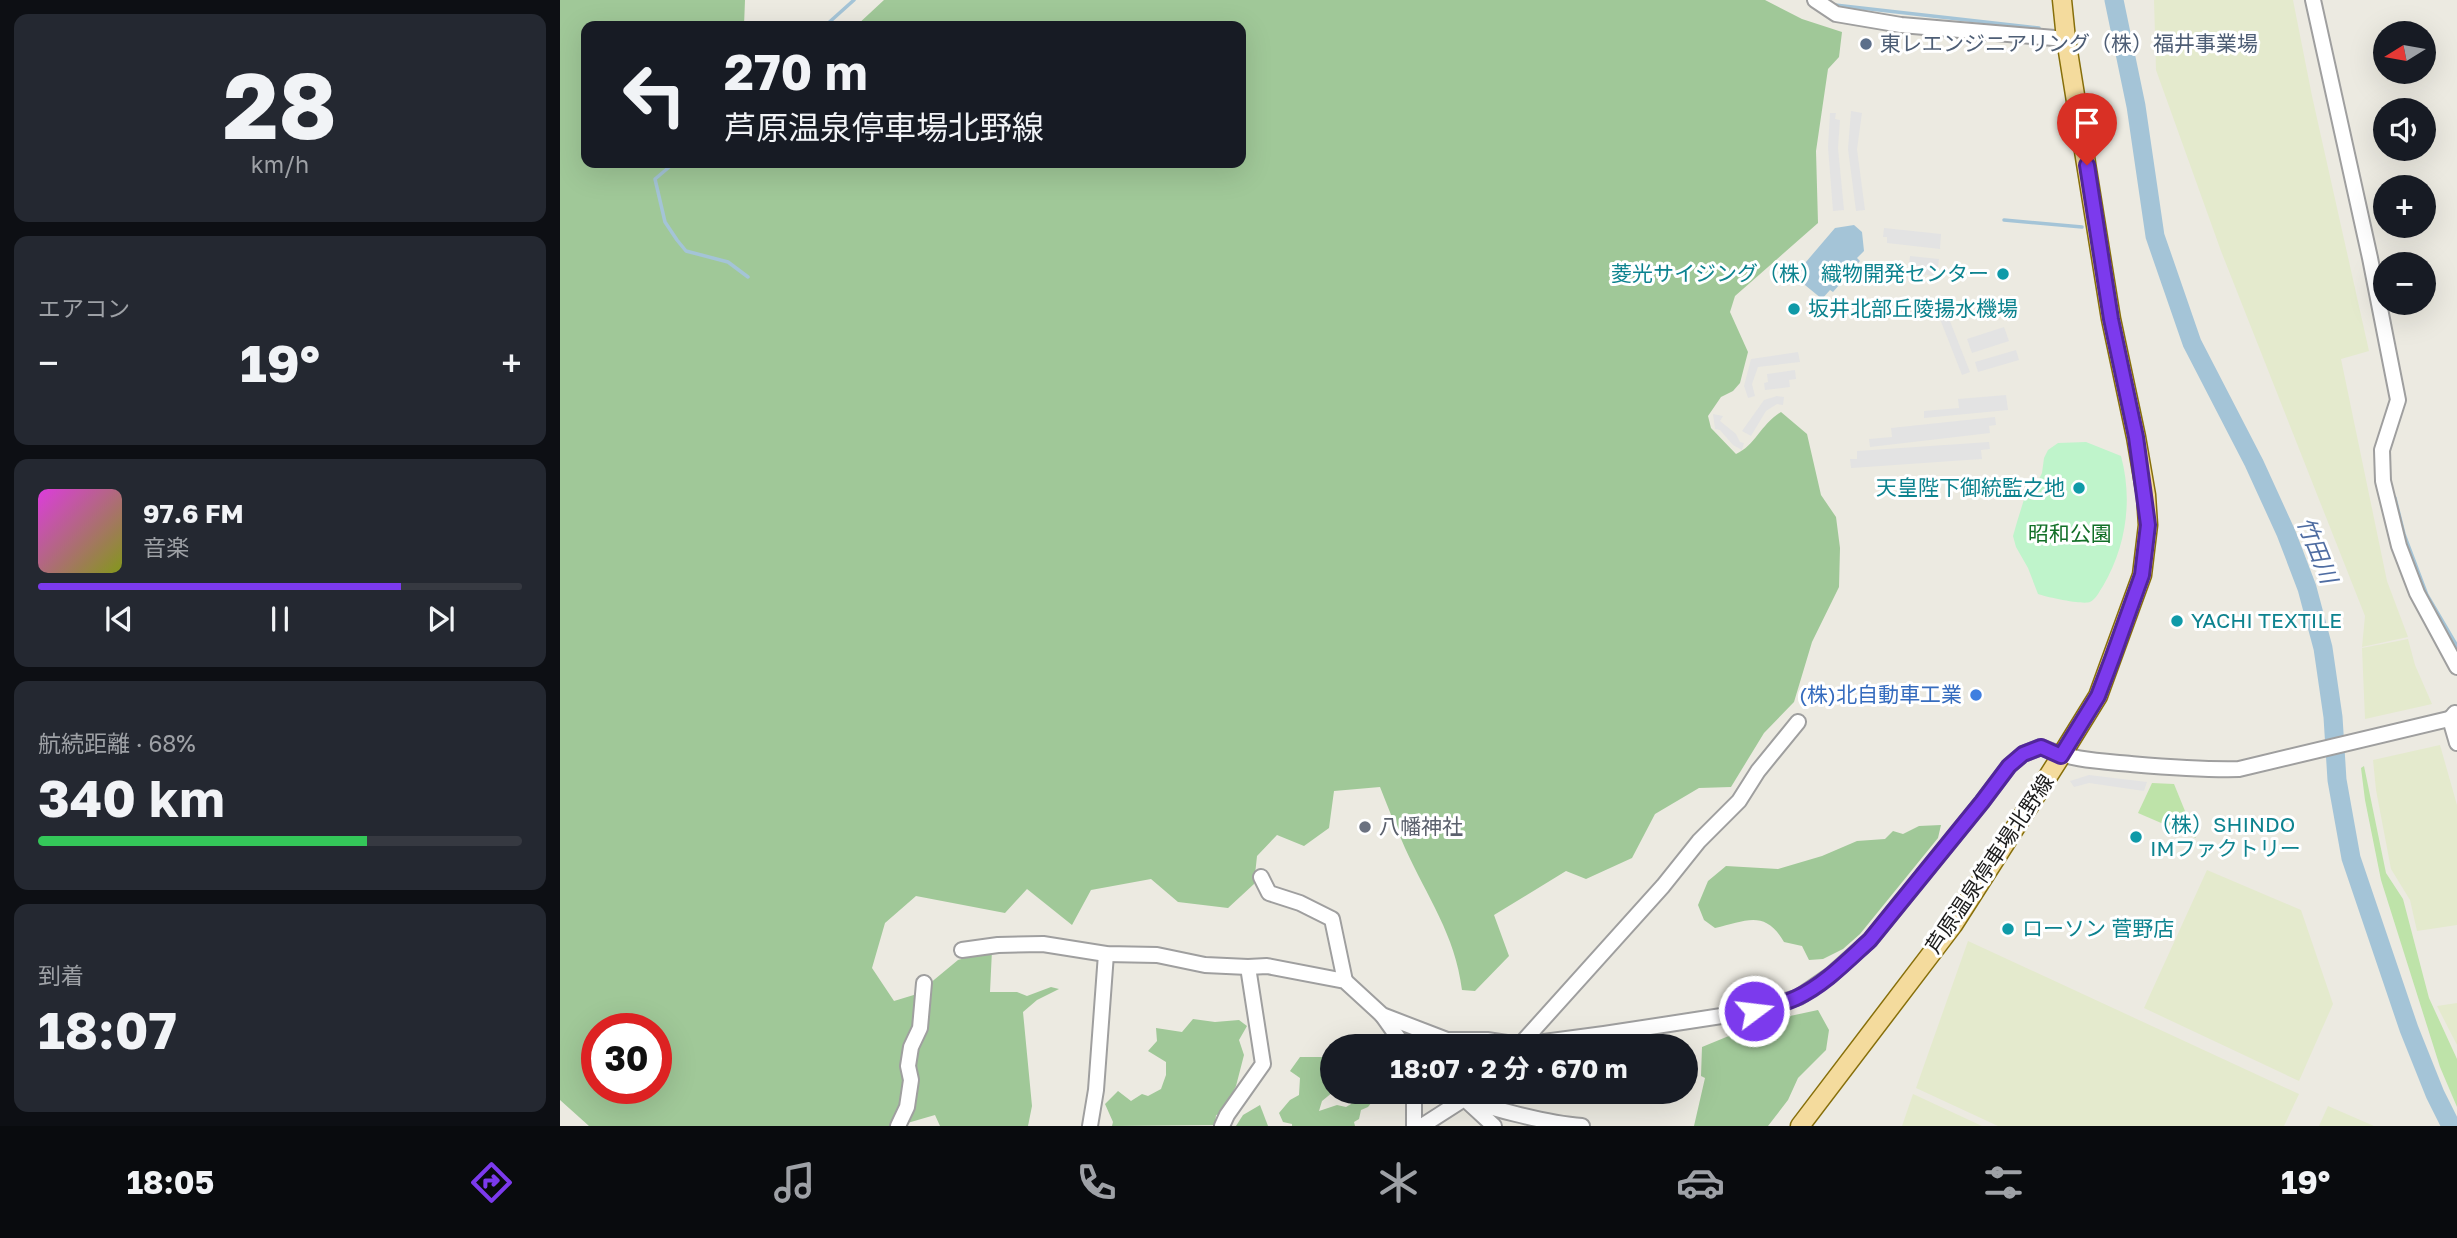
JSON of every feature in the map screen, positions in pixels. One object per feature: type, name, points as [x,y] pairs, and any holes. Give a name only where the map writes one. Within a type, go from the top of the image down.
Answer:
[{"type":"main road","name":"芦原温泉停車場北野線","points":[[1800,1126],[1953,925],[2061,756],[2098,696],[2142,575],[2148,525],[2136,437],[2111,319],[2062,0]]},
{"type":"street","points":[[1815,0],[1836,14],[1901,25],[2066,38]]},
{"type":"street","points":[[2313,0],[2370,258],[2398,400],[2382,450],[2383,481],[2399,546],[2417,593],[2457,667]]},
{"type":"street","points":[[1604,1034],[1754,1011],[1799,997],[1831,975],[1870,940],[2009,766],[2023,754],[2041,747],[2061,756],[2202,770],[2239,769],[2455,716],[2457,743]]},
{"type":"street","points":[[1531,1034],[1663,886],[1699,841],[1739,801],[1758,771],[1798,722]]},
{"type":"street","points":[[1261,877],[1269,893],[1300,902],[1332,919],[1345,981]]},
{"type":"street","points":[[962,950],[998,945],[1043,944],[1106,954],[1157,955],[1205,965],[1267,966],[1345,981],[1382,1015],[1395,1034]]},
{"type":"street","points":[[1090,1126],[1096,1090],[1106,954]]},
{"type":"street","points":[[1222,1126],[1263,1064],[1248,967]]},
{"type":"street","points":[[898,1126],[907,1107],[911,1080],[908,1066],[911,1047],[920,1028],[924,983]]},
{"type":"street","points":[[1382,1015],[1431,1034]]},
{"type":"street","points":[[1414,1104],[1414,1126]]},
{"type":"street","points":[[1422,1126],[1452,1104]]},
{"type":"street","points":[[1473,1104],[1494,1126]]},
{"type":"street","points":[[1492,1104],[1535,1118],[1582,1126]]},
{"type":"green space","points":[[560,0],[745,0],[744,21],[581,21],[581,168],[1246,168],[1246,21],[861,21],[884,0],[1765,0],[1802,19],[1842,32],[1839,57],[1828,69],[1816,151],[1818,223],[1735,296],[1730,312],[1748,352],[1740,383],[1733,391],[1721,397],[1708,416],[1711,428],[1736,454],[1748,446],[1768,422],[1781,412],[1807,434],[1821,495],[1836,517],[1840,548],[1839,587],[1812,642],[1794,702],[1764,733],[1731,787],[1699,788],[1655,814],[1632,858],[1586,879],[1566,871],[1494,915],[1509,956],[1475,991],[1462,990],[1447,933],[1405,848],[1380,787],[1334,791],[1329,828],[1304,846],[1277,835],[1257,856],[1254,884],[1228,908],[1178,902],[1151,879],[1091,890],[1072,925],[1027,889],[1005,913],[916,896],[885,923],[872,968],[894,1001],[917,994],[958,960],[992,950],[990,992],[1017,992],[1027,996],[1051,987],[1059,989],[1037,1000],[1023,1012],[1032,1106],[1028,1126],[940,1126],[935,1115],[897,1126],[589,1126],[560,1100]]},
{"type":"green space","points":[[2154,0],[2293,0],[2369,351],[2341,359],[2387,581],[2408,637],[2362,647],[2365,616],[2221,251],[2156,70]]},
{"type":"green space","name":"昭和公園","points":[[2086,442],[2121,456],[2127,506],[2122,539],[2111,571],[2096,597],[2086,603],[2038,594],[2013,536],[2026,493],[2035,487],[2048,450],[2058,443]]},
{"type":"green space","points":[[2408,639],[2415,665],[2432,704],[2365,719],[2362,648]]},
{"type":"green space","points":[[2440,745],[2457,805],[2457,925],[2417,931],[2410,900],[2391,869],[2373,760]]},
{"type":"green space","points":[[2364,766],[2386,873],[2403,899],[2429,998],[2457,1059],[2457,1107],[2440,1067],[2381,880],[2365,800],[2361,768]]},
{"type":"green space","points":[[2152,783],[2174,784],[2196,838],[2138,813]]},
{"type":"green space","points":[[1941,825],[1938,838],[1860,934],[1843,949],[1823,959],[1809,960],[1802,946],[1784,942],[1770,925],[1762,921],[1745,921],[1715,928],[1704,920],[1698,905],[1708,881],[1726,866],[1778,869],[1822,856],[1857,841],[1885,839],[1893,831],[1903,834],[1919,826]]},
{"type":"green space","points":[[2207,870],[2301,910],[2333,1004],[2299,1081],[2144,1008]]},
{"type":"green space","points":[[1968,941],[2299,1094],[2284,1126],[1998,1126],[1916,1088]]},
{"type":"green space","points":[[2457,1003],[2457,1045],[2437,1006]]},
{"type":"green space","points":[[1818,1010],[1829,1030],[1826,1050],[1798,1078],[1788,1100],[1768,1126],[1694,1126],[1705,1078],[1701,1076],[1702,1047],[1741,1031],[1746,1022],[1762,1022]]},
{"type":"green space","points":[[1193,1019],[1215,1022],[1239,1020],[1247,1026],[1239,1040],[1244,1055],[1236,1086],[1222,1114],[1216,1115],[1215,1125],[1112,1126],[1113,1122],[1105,1104],[1118,1091],[1131,1101],[1142,1094],[1148,1096],[1161,1089],[1166,1075],[1166,1062],[1148,1051],[1157,1041],[1156,1028],[1182,1032]]},
{"type":"green space","points":[[1300,1057],[1320,1057],[1319,1111],[1337,1105],[1346,1107],[1351,1104],[1370,1104],[1361,1110],[1359,1119],[1354,1122],[1355,1126],[1292,1126],[1283,1122],[1279,1113],[1290,1100],[1299,1095],[1300,1078],[1290,1071]]},
{"type":"green space","points":[[1913,1094],[1982,1126],[1902,1126]]},
{"type":"green space","points":[[1260,1105],[1268,1126],[1236,1126],[1243,1115]]},
{"type":"green space","points":[[2328,1106],[2374,1126],[2319,1126]]},
{"type":"shaded area","points":[[1851,111],[1862,113],[1857,149],[1865,210],[1856,211],[1848,149]]},
{"type":"shaded area","points":[[1830,113],[1836,113],[1835,119],[1840,120],[1838,148],[1844,210],[1833,211],[1828,147]]},
{"type":"shaded area","points":[[1884,228],[1941,234],[1940,249],[1887,243],[1887,237],[1883,237]]},
{"type":"shaded area","points":[[1910,256],[1939,259],[1937,276],[1912,273]]},
{"type":"shaded area","points":[[1946,311],[1970,372],[1962,375],[1938,314]]},
{"type":"shaded area","points":[[2004,327],[2009,341],[1972,353],[1967,339]]},
{"type":"shaded area","points":[[2016,350],[2019,360],[1978,372],[1975,362]]},
{"type":"shaded area","points":[[1798,352],[1800,362],[1758,367],[1752,384],[1755,396],[1748,398],[1744,386],[1751,359]]},
{"type":"shaded area","points":[[1795,370],[1796,379],[1789,380],[1790,387],[1765,390],[1767,374]]},
{"type":"shaded area","points":[[2006,395],[2008,410],[1924,418],[1924,411],[1959,408],[1958,399]]},
{"type":"shaded area","points":[[1784,397],[1783,405],[1777,404],[1766,411],[1751,436],[1742,431],[1764,400]]},
{"type":"shaded area","points":[[1713,414],[1723,416],[1720,421],[1744,443],[1742,450],[1733,445],[1720,430],[1715,429]]},
{"type":"shaded area","points":[[1995,417],[1996,425],[1989,426],[1990,433],[1870,447],[1869,439],[1892,437],[1891,428]]},
{"type":"shaded area","points":[[1989,442],[1990,449],[1981,450],[1982,459],[1851,468],[1850,459],[1857,459],[1857,451]]},
{"type":"shaded area","points":[[2089,775],[2147,782],[2144,791],[2089,783],[2074,787],[2070,781]]},
{"type":"water","points":[[1854,225],[1862,232],[1864,251],[1857,258],[1860,261],[1833,292],[1830,290],[1822,299],[1794,276],[1835,228]]},
{"type":"waterway","points":[[831,21],[854,0]]},
{"type":"waterway","name":"竹田川","points":[[2114,0],[2136,106],[2155,236],[2192,343],[2254,463],[2286,533],[2307,588],[2323,648],[2333,717],[2337,780],[2351,858],[2409,1029],[2451,1126]]},
{"type":"waterway","points":[[1835,5],[2039,28]]},
{"type":"waterway","points":[[668,168],[655,179],[665,222],[677,240],[686,251],[728,262],[748,277]]},
{"type":"waterway","points":[[2004,220],[2082,227]]},
{"type":"waterway","points":[[2395,498],[2404,534],[2427,595],[2457,646]]},
{"type":"place","name":"東レエンジニアリング（株）福井事業場","points":[[1866,44]]},
{"type":"place","name":"菱光サイジング（株）織物開発センター","points":[[2003,274]]},
{"type":"place","name":"坂井北部丘陵揚水機場","points":[[1794,309]]},
{"type":"place","name":"天皇陛下御統監之地","points":[[2079,488]]},
{"type":"place","name":"YACHI TEXTILE","points":[[2177,621]]},
{"type":"place","name":"(株)北自動車工業","points":[[1976,695]]},
{"type":"place","name":"八幡神社","points":[[1365,827]]},
{"type":"place","name":"（株）SHINDO IMファクトリー","points":[[2136,837]]},
{"type":"place","name":"ローソン 菅野店","points":[[2008,929]]},
{"type":"route","points":[[1754,1011],[1799,997],[1831,975],[1870,940],[2009,766],[2023,754],[2041,747],[2061,756],[2098,696],[2142,575],[2148,525],[2146,495],[2111,319],[2087,165]]}]
